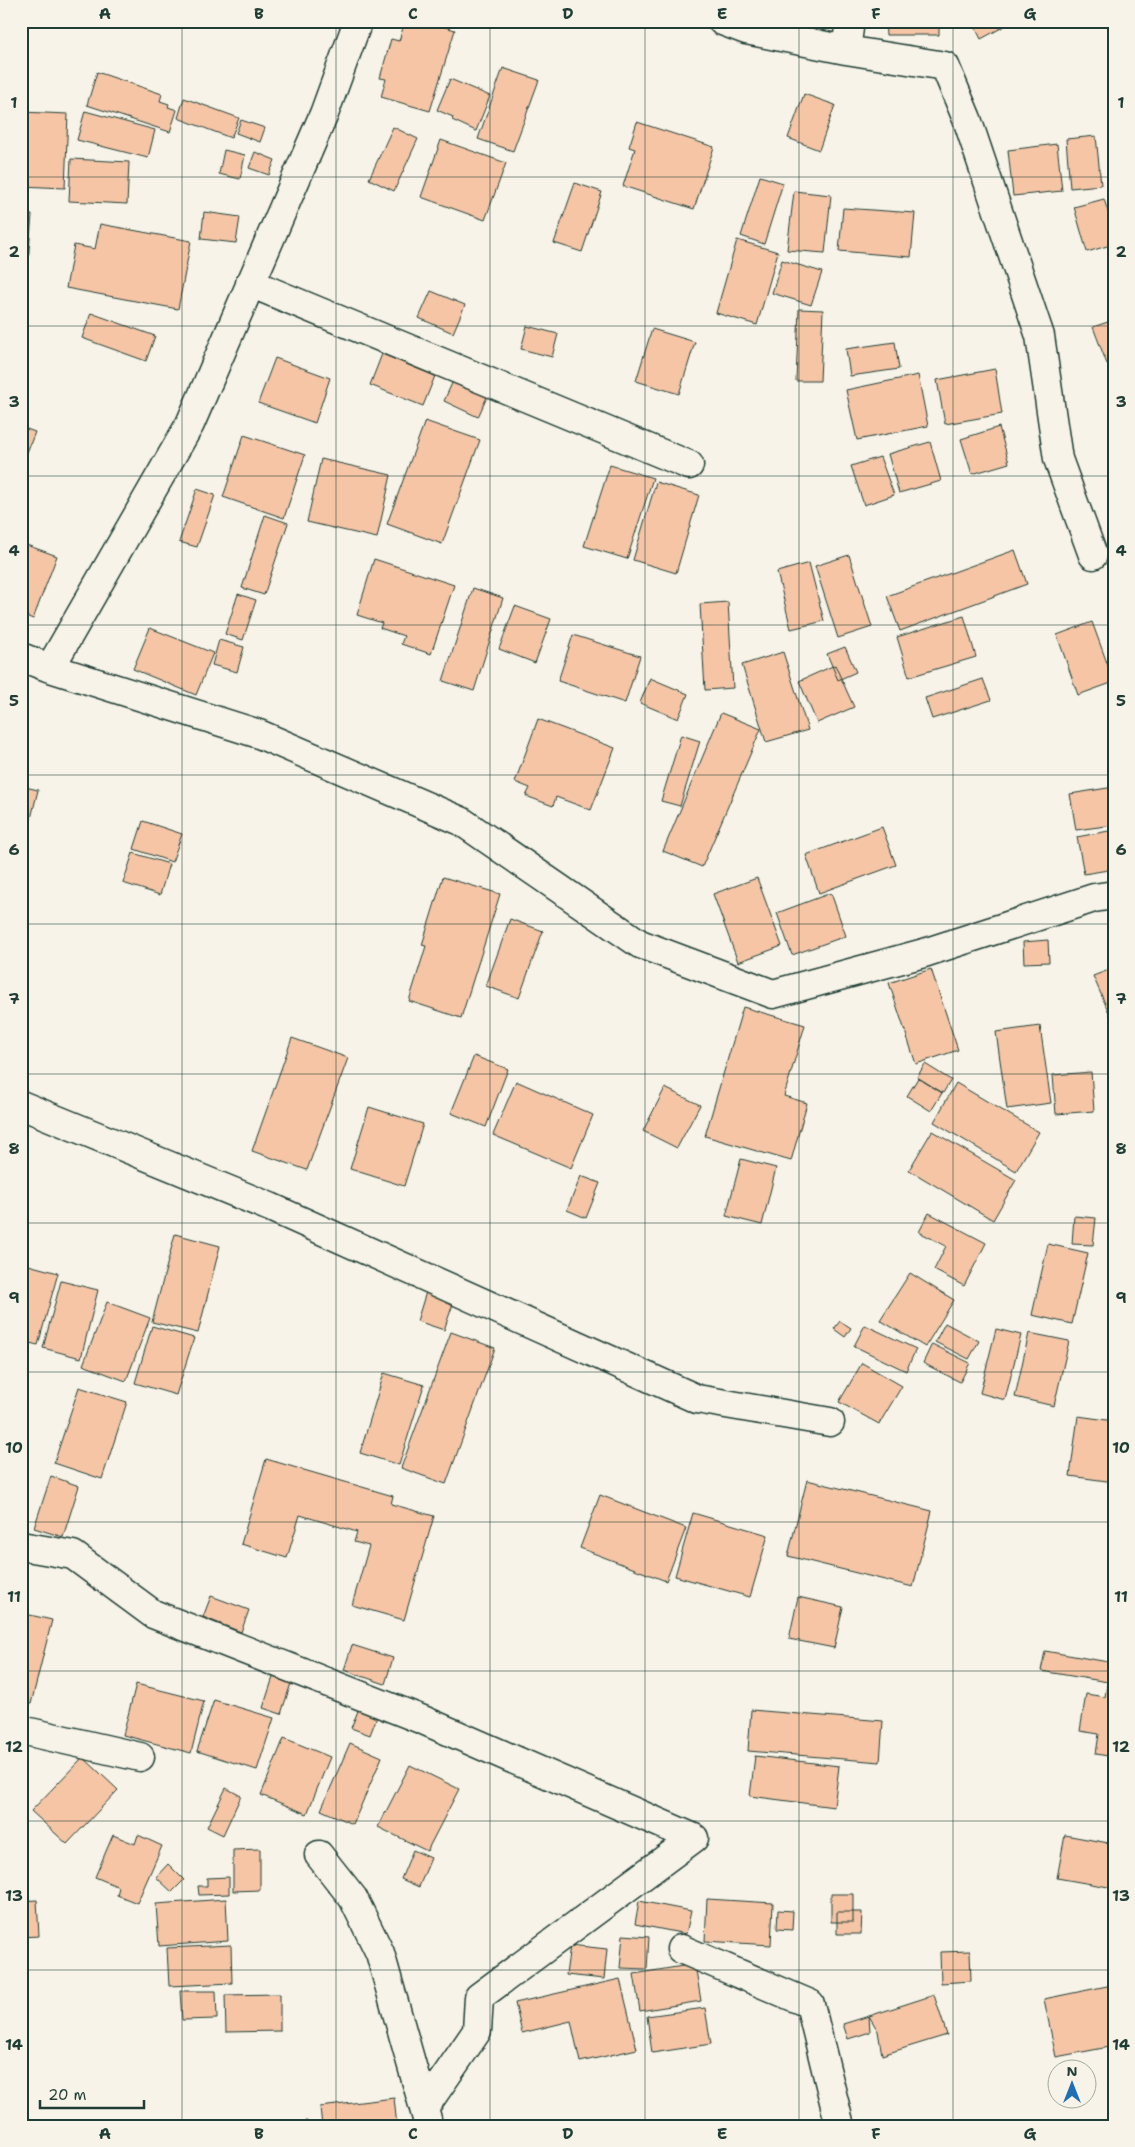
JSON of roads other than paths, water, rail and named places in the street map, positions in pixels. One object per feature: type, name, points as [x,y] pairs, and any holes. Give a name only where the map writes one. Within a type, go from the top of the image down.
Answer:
[{"type":"street","points":[[50,668],[190,424],[324,114],[358,21]]},
{"type":"street","points":[[722,21],[746,30],[846,50],[945,66],[967,119],[1040,336],[1058,459],[1093,555]]},
{"type":"street","points":[[846,50],[850,21]]},
{"type":"street","points":[[250,283],[689,465]]},
{"type":"street","points":[[21,657],[50,668],[259,734],[461,821],[640,944],[773,994],[924,953],[1094,898],[1114,895]]},
{"type":"street","points":[[21,1105],[270,1207],[697,1399],[830,1422]]},
{"type":"street","points":[[21,1546],[73,1555],[153,1614],[423,1720],[694,1838],[479,1997],[476,2031],[427,2117]]},
{"type":"street","points":[[21,1730],[140,1757]]},
{"type":"street","points":[[319,1855],[353,1898],[380,1954],[427,2117]]},
{"type":"street","points":[[681,1949],[810,2004],[840,2126]]}]
